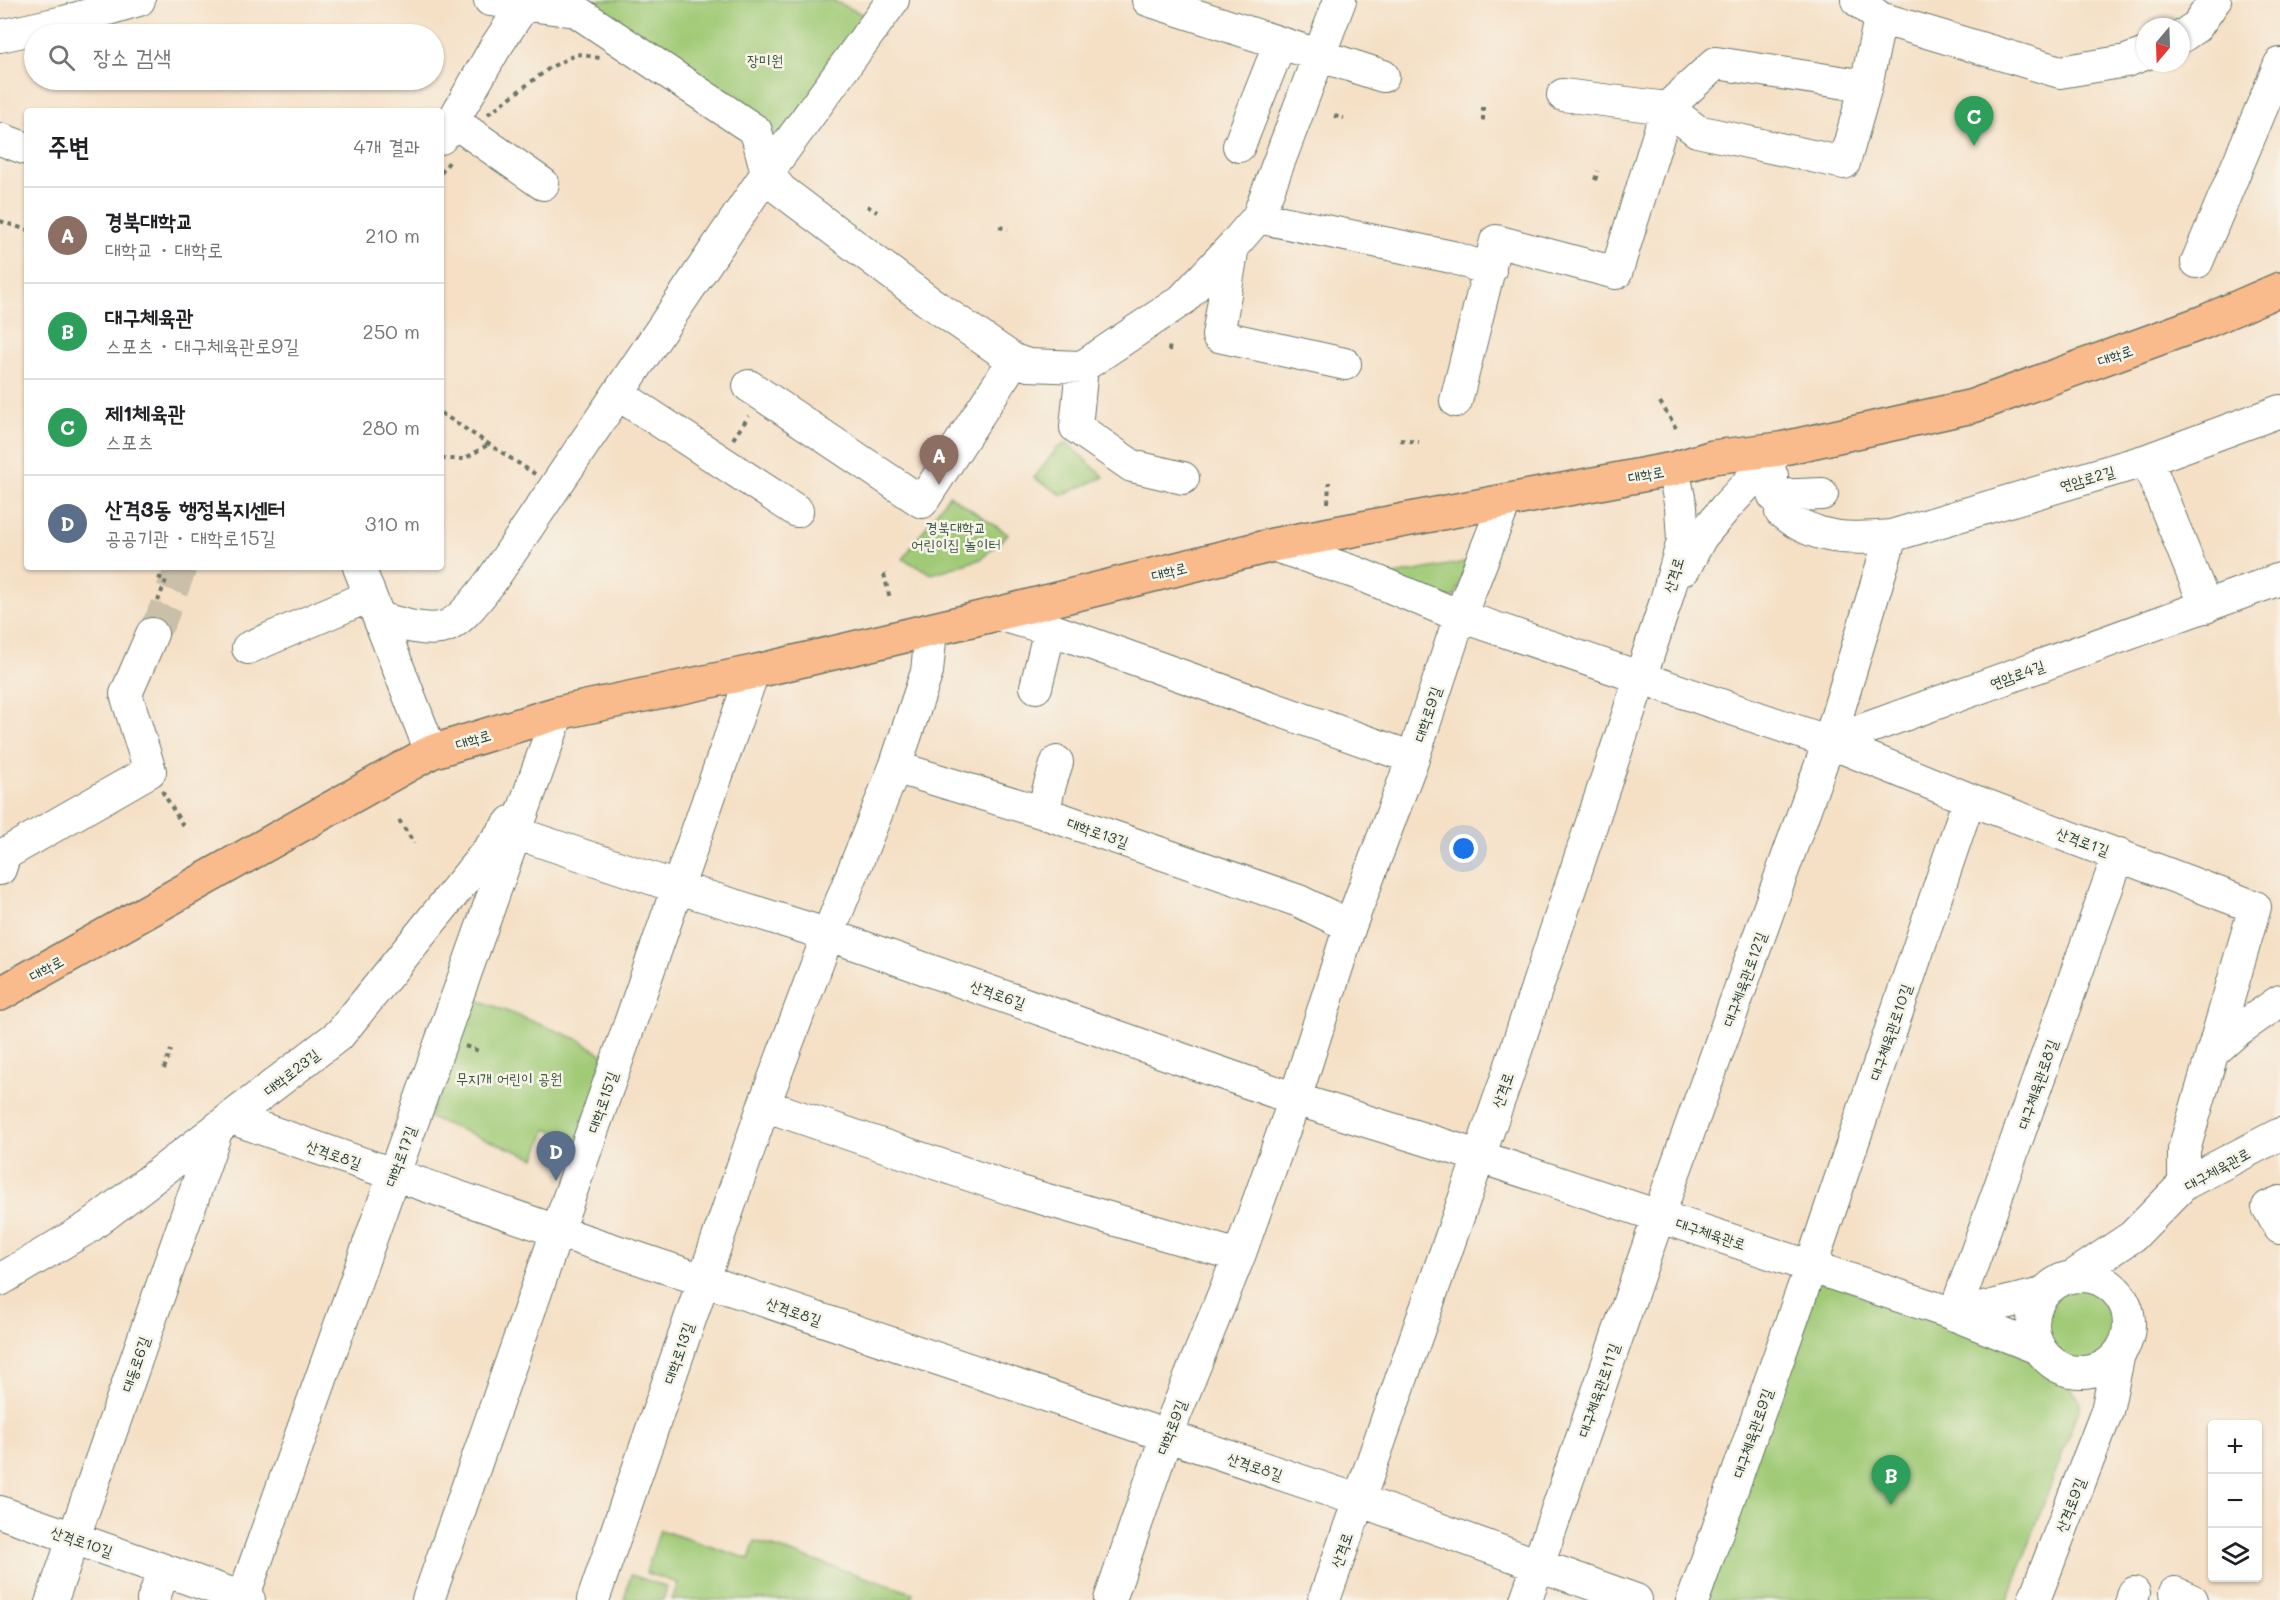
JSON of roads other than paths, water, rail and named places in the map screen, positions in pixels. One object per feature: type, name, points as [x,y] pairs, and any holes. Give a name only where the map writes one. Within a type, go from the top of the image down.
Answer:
[{"type":"main road","name":"대학로","points":[[0,994],[431,752],[558,713],[753,672],[1273,545],[1673,469],[1713,457],[1780,450],[1973,406],[2204,322],[2280,289]]},
{"type":"street","points":[[55,24],[139,0]]},
{"type":"street","points":[[490,0],[525,1],[576,11],[756,131],[767,173],[781,190],[918,294],[1014,360],[1028,365],[1082,367],[1182,300],[1258,216],[1340,0]]},
{"type":"street","points":[[248,648],[374,607],[414,627],[441,628],[453,623],[475,602],[767,173],[893,0]]},
{"type":"street","points":[[1148,0],[1383,76]]},
{"type":"street","points":[[2190,31],[2197,26],[2215,0]]},
{"type":"street","points":[[525,1],[495,48],[455,131],[543,184]]},
{"type":"street","points":[[1563,95],[1667,108],[1697,131],[1844,163],[1866,86],[1869,9],[2060,72],[2136,57]]},
{"type":"street","points":[[0,36],[24,31]]},
{"type":"street","points":[[1239,146],[1280,43]]},
{"type":"street","points":[[1456,401],[1496,241],[1616,273],[1667,108],[1716,63],[1866,86]]},
{"type":"street","points":[[2197,262],[2280,64]]},
{"type":"street","points":[[0,139],[24,148]]},
{"type":"street","points":[[1258,216],[1452,257],[1490,270]]},
{"type":"street","points":[[1233,246],[1218,336],[1345,364]]},
{"type":"street","points":[[756,391],[922,502],[1014,360]]},
{"type":"street","points":[[1082,367],[1076,427],[1132,465],[1183,478]]},
{"type":"street","points":[[618,394],[797,511]]},
{"type":"street","name":"연암로2길","points":[[1781,512],[1795,524],[1820,534],[1856,539],[1891,536],[2147,460],[2280,411]]},
{"type":"street","points":[[1780,450],[1770,485],[1774,496],[1822,494]]},
{"type":"street","points":[[1665,604],[1701,537],[1780,450]]},
{"type":"street","points":[[2147,460],[2206,607]]},
{"type":"street","name":"산격로","points":[[1324,1600],[1480,1157],[1665,604],[1683,541],[1681,507],[1673,469]]},
{"type":"street","name":"대학로9길","points":[[1110,1600],[1167,1437],[1239,1256],[1295,1099],[1350,926],[1413,758],[1460,616],[1505,502]]},
{"type":"street","points":[[1829,742],[1891,536]]},
{"type":"street","points":[[1273,545],[1357,573],[1460,616],[1641,679]]},
{"type":"street","points":[[360,570],[431,752]]},
{"type":"street","name":"연암로4길","points":[[1829,742],[2280,579]]},
{"type":"street","name":"대학로","points":[[997,614],[1050,629],[1413,758]]},
{"type":"street","points":[[1036,687],[1050,629]]},
{"type":"street","name":"대학로13길","points":[[593,1600],[764,1105],[895,767],[927,672],[931,630]]},
{"type":"street","points":[[2,859],[150,771],[126,694],[152,634]]},
{"type":"street","name":"대학로15길","points":[[428,1600],[753,672]]},
{"type":"street","name":"산격로1길","points":[[1641,679],[1829,742],[1969,799],[2255,906],[2184,1150],[2184,1184]]},
{"type":"street","name":"대학로17길","points":[[246,1599],[393,1175],[558,713]]},
{"type":"street","name":"대구체육관로12길","points":[[1659,1216],[1829,742]]},
{"type":"street","points":[[1044,813],[1057,762]]},
{"type":"street","name":"대학로13길","points":[[895,767],[1044,813],[1299,901],[1350,926]]},
{"type":"street","name":"대구체육관로10길","points":[[1811,1266],[1969,799]]},
{"type":"street","name":"대학로23길","points":[[0,1280],[89,1227],[340,1034],[526,802]]},
{"type":"street","name":"산격로6길","points":[[516,833],[829,935],[1295,1099],[1480,1157]]},
{"type":"street","name":"대구체육관로8길","points":[[1948,1312],[2118,854]]},
{"type":"street","points":[[2212,1053],[2238,1030],[2280,1001]]},
{"type":"street","points":[[764,1105],[1033,1196],[1239,1256]]},
{"type":"street","name":"산격로8길","points":[[224,1123],[393,1175],[1359,1500]]},
{"type":"street","name":"대동로6길","points":[[52,1600],[224,1123]]},
{"type":"street","name":"대구체육관로","points":[[2075,1275],[2133,1236],[2184,1184],[2280,1134]]},
{"type":"street","name":"대구체육관로","points":[[1480,1157],[1948,1312],[2040,1349]]},
{"type":"street","points":[[2280,1202],[2268,1207],[2280,1228]]},
{"type":"street","name":"대구체육관로11길","points":[[1526,1600],[1659,1216]]},
{"type":"street","points":[[2123,1299],[2133,1236]]},
{"type":"street","name":"대구체육관로9길","points":[[1693,1600],[1811,1266]]},
{"type":"street","points":[[2075,1275],[2103,1280],[2123,1299],[2128,1313],[2130,1327],[2126,1341],[2109,1363],[2096,1370],[2082,1372],[2056,1365],[2046,1358],[2033,1334],[2032,1320],[2035,1306],[2042,1294],[2062,1278],[2075,1275]]},
{"type":"street","points":[[1948,1312],[2042,1294]]},
{"type":"street","name":"산격로9길","points":[[2034,1600],[2107,1411],[2119,1353]]},
{"type":"street","points":[[2067,1369],[2107,1411]]},
{"type":"street","points":[[1359,1500],[1636,1600]]},
{"type":"street","name":"산격로10길","points":[[0,1512],[246,1599]]},
{"type":"street","points":[[153,1600],[164,1570]]},
{"type":"tunnel","points":[[152,634],[161,619],[180,570]]},
{"type":"place","name":"제1체육관","points":[[1974,146]]},
{"type":"place","name":"경북대학교","points":[[939,485]]},
{"type":"place","name":"산격3동 행정복지센터","points":[[556,1181]]},
{"type":"place","name":"대구체육관","points":[[1891,1505]]},
{"type":"park label","name":"장미원","points":[[765,60]]},
{"type":"park label","name":"경북대학교 어린이집 놀이터","points":[[956,536]]},
{"type":"park label","name":"무지개 어린이 공원","points":[[509,1078]]}]
